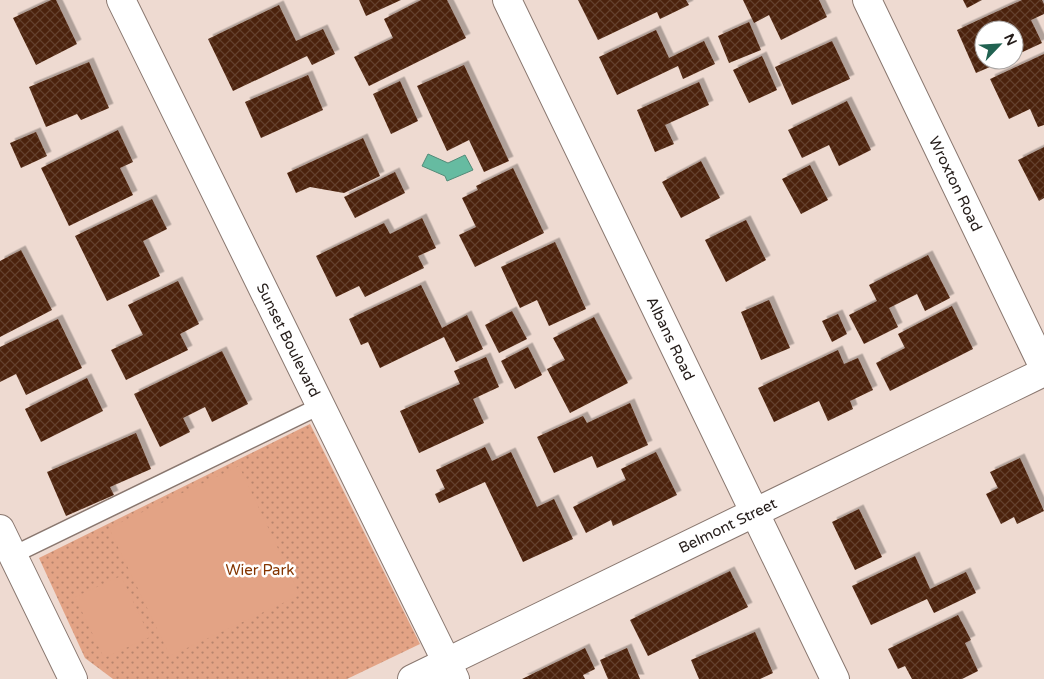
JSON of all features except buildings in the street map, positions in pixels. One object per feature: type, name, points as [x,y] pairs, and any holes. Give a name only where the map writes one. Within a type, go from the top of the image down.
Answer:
[{"type":"street","name":"Sunset Boulevard","points":[[121,0],[451,671]]},
{"type":"street","name":"Albans Road","points":[[507,0],[834,679]]},
{"type":"street","name":"Wroxton Road","points":[[867,0],[1044,368]]},
{"type":"street","name":"Belmont Street","points":[[412,679],[451,671],[754,513],[1044,372]]},
{"type":"street","points":[[0,529],[73,679]]},
{"type":"lane","points":[[13,556],[320,406]]},
{"type":"green space","name":"Wier Park","points":[[310,424],[420,644],[347,679],[113,679],[85,658],[39,558]]},
{"type":"green space","points":[[239,466],[300,595],[170,656],[109,528]]},
{"type":"green space","points":[[121,576],[150,637],[104,658],[75,597]]},
{"type":"shaded area","points":[[428,154],[448,163],[465,155],[473,170],[447,181],[445,176],[422,166]]}]
